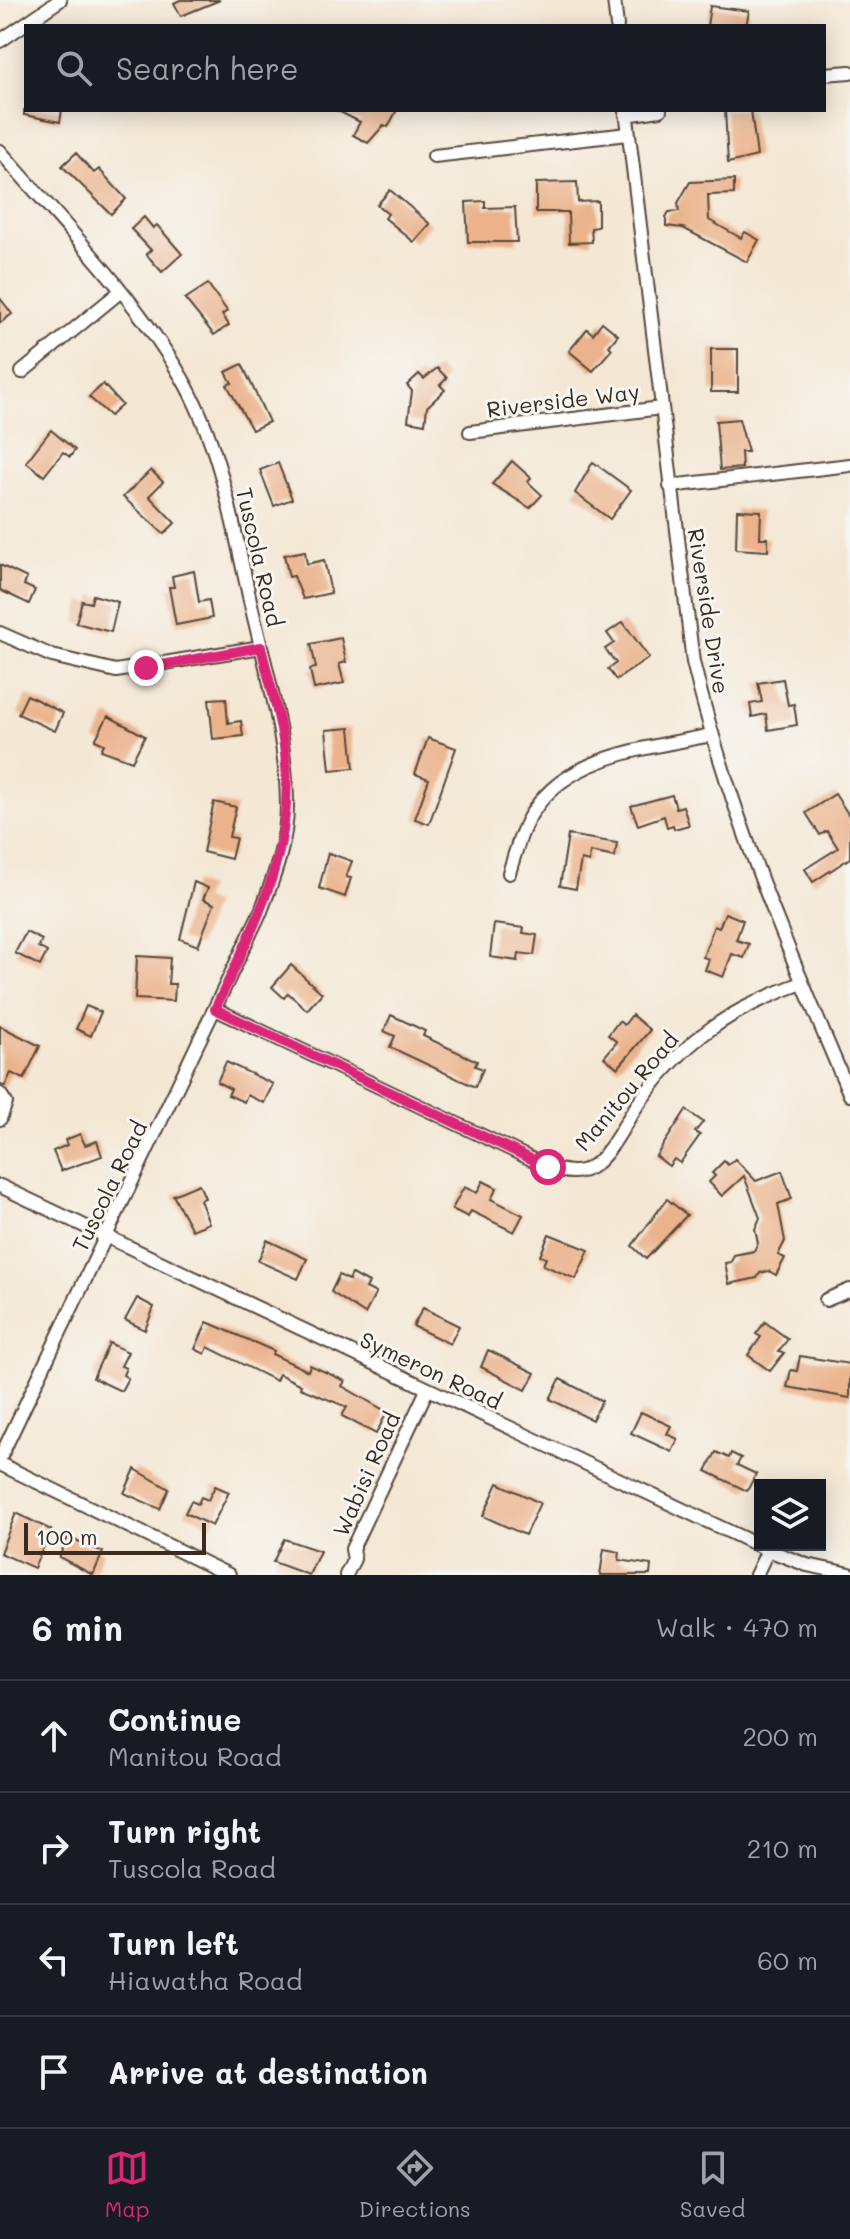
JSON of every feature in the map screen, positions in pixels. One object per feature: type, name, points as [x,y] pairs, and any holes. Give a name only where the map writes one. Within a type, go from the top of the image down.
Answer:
[{"type":"street","points":[[25,24],[60,0]]},
{"type":"street","points":[[614,0],[617,24]]},
{"type":"street","points":[[0,41],[24,25]]},
{"type":"street","points":[[826,74],[850,72]]},
{"type":"street","name":"Riverside Drive","points":[[626,112],[693,662],[711,735],[743,835],[850,1095]]},
{"type":"street","points":[[434,156],[628,134]]},
{"type":"street","name":"Tuscola Road","points":[[0,151],[121,291],[183,380],[204,425],[223,484],[285,752],[287,809],[278,864],[215,1009],[0,1461]]},
{"type":"street","points":[[22,372],[121,291]]},
{"type":"street","name":"Riverside Way","points":[[470,432],[661,408]]},
{"type":"street","points":[[670,486],[850,465]]},
{"type":"street","points":[[0,633],[52,656],[116,671],[261,647]]},
{"type":"street","points":[[509,873],[533,810],[556,787],[596,761],[711,735]]},
{"type":"street","name":"Manitou Road","points":[[215,1009],[548,1167],[571,1173],[593,1166],[605,1154],[652,1084],[693,1040],[747,1003],[802,983]]},
{"type":"street","points":[[0,1094],[6,1103],[0,1119]]},
{"type":"street","name":"Symeron Road","points":[[0,1186],[754,1543]]},
{"type":"street","points":[[826,1300],[850,1290]]},
{"type":"street","name":"Wabisi Road","points":[[346,1575],[354,1559],[352,1549],[427,1390]]},
{"type":"street","points":[[0,1461],[229,1575]]},
{"type":"street","points":[[756,1575],[768,1551]]},
{"type":"street","name":"Symeron Road","points":[[771,1551],[807,1565],[850,1574]]},
{"type":"building","points":[[180,0],[220,0],[181,16],[174,3]]},
{"type":"building","points":[[710,6],[749,11],[746,24],[707,24]]},
{"type":"building","points":[[24,112],[62,112],[60,122],[24,115]]},
{"type":"building","points":[[340,112],[396,112],[388,127],[384,125],[368,143],[353,135],[360,122]]},
{"type":"building","points":[[725,112],[751,112],[757,156],[728,163]]},
{"type":"building","points":[[76,153],[94,173],[99,169],[126,199],[111,214],[62,166]]},
{"type":"building","points":[[734,180],[734,194],[708,195],[709,220],[741,238],[745,232],[759,240],[747,262],[683,228],[666,226],[666,217],[669,212],[679,211],[678,203],[690,182]]},
{"type":"building","points":[[577,182],[578,202],[598,201],[598,227],[591,228],[592,242],[569,243],[568,212],[536,212],[536,183]]},
{"type":"building","points":[[390,190],[430,224],[414,242],[385,218],[388,214],[377,205]]},
{"type":"building","points":[[485,201],[485,208],[515,207],[517,242],[468,242],[466,202]]},
{"type":"building","points":[[144,217],[153,228],[157,225],[182,254],[162,272],[146,254],[151,250],[131,229]]},
{"type":"building","points":[[208,284],[227,311],[222,315],[229,325],[214,335],[185,299]]},
{"type":"building","points":[[0,298],[12,314],[0,323]]},
{"type":"building","points":[[602,322],[618,335],[609,346],[612,349],[593,371],[569,351],[587,329],[593,334]]},
{"type":"building","points":[[711,349],[738,349],[738,392],[711,392]]},
{"type":"building","points":[[242,364],[269,422],[252,430],[227,385],[232,383],[226,372]]},
{"type":"building","points":[[437,368],[447,378],[440,385],[445,390],[427,407],[425,424],[408,421],[412,391],[407,385],[419,374],[424,379]]},
{"type":"building","points":[[103,384],[122,405],[110,416],[89,397]]},
{"type":"building","points":[[739,419],[748,452],[741,452],[742,468],[720,470],[716,421]]},
{"type":"building","points":[[51,430],[75,450],[70,457],[63,452],[44,476],[26,462]]},
{"type":"building","points":[[512,461],[531,478],[528,482],[542,495],[530,508],[492,484]]},
{"type":"building","points":[[593,462],[631,490],[610,519],[575,493]]},
{"type":"building","points":[[278,463],[292,499],[274,506],[260,470]]},
{"type":"building","points":[[151,470],[163,482],[149,496],[175,523],[164,534],[123,497]]},
{"type":"building","points":[[737,510],[761,511],[760,538],[768,538],[768,551],[736,549]]},
{"type":"building","points":[[305,551],[307,564],[324,560],[331,593],[303,599],[294,576],[289,577],[284,555]]},
{"type":"building","points":[[0,565],[27,578],[24,585],[35,590],[29,604],[0,590]]},
{"type":"building","points":[[194,571],[199,602],[209,600],[212,618],[176,625],[169,587],[174,587],[172,576]]},
{"type":"building","points":[[93,595],[118,602],[111,632],[76,623],[82,601],[91,603]]},
{"type":"building","points":[[623,622],[649,658],[616,680],[608,669],[616,663],[605,649],[614,643],[607,633]]},
{"type":"building","points":[[341,638],[346,662],[339,664],[344,683],[314,689],[310,669],[316,668],[311,644]]},
{"type":"building","points":[[783,679],[788,705],[794,704],[797,725],[768,730],[766,714],[752,717],[750,704],[762,702],[758,683]]},
{"type":"building","points":[[27,695],[63,713],[55,731],[18,714]]},
{"type":"building","points":[[226,698],[228,723],[241,721],[243,736],[213,739],[209,699]]},
{"type":"building","points":[[108,716],[145,736],[132,761],[101,750],[104,744],[95,740]]},
{"type":"building","points":[[350,728],[354,768],[330,770],[326,730]]},
{"type":"building","points":[[428,738],[456,748],[429,824],[415,819],[429,779],[415,774]]},
{"type":"building","points":[[835,794],[850,817],[850,858],[813,882],[805,869],[838,848],[827,831],[820,835],[806,813]]},
{"type":"building","points":[[672,795],[676,808],[683,806],[689,825],[674,829],[673,825],[667,827],[664,816],[638,825],[631,806]]},
{"type":"building","points":[[214,802],[236,807],[229,837],[236,838],[231,859],[203,852]]},
{"type":"building","points":[[568,835],[617,843],[615,857],[590,852],[589,862],[581,860],[576,889],[560,886]]},
{"type":"building","points":[[328,853],[352,861],[346,877],[351,878],[345,897],[319,888]]},
{"type":"building","points":[[194,882],[208,888],[203,899],[214,904],[198,946],[180,939]]},
{"type":"building","points":[[725,913],[743,920],[736,940],[749,944],[744,958],[732,954],[723,977],[705,970],[709,959],[703,957],[714,926],[719,928]]},
{"type":"building","points":[[494,924],[524,928],[523,933],[537,935],[534,955],[519,953],[518,961],[490,957]]},
{"type":"building","points":[[26,932],[42,940],[38,947],[47,952],[40,966],[15,953]]},
{"type":"building","points":[[137,956],[170,958],[168,984],[175,984],[174,1001],[135,999]]},
{"type":"building","points":[[291,965],[322,993],[307,1010],[288,993],[284,998],[272,987]]},
{"type":"building","points":[[86,1006],[101,1012],[91,1036],[76,1029]]},
{"type":"building","points":[[391,1015],[425,1031],[423,1036],[477,1061],[475,1066],[483,1069],[475,1087],[390,1047],[395,1036],[384,1031]]},
{"type":"building","points":[[632,1015],[650,1030],[618,1068],[604,1057],[617,1042],[608,1035],[619,1021],[624,1025]]},
{"type":"building","points":[[0,1026],[40,1046],[24,1079],[11,1073],[5,1086],[0,1085]]},
{"type":"building","points":[[226,1062],[273,1084],[264,1103],[247,1095],[244,1102],[228,1095],[231,1089],[217,1082]]},
{"type":"building","points":[[686,1110],[703,1122],[695,1132],[700,1135],[680,1163],[674,1159],[669,1166],[656,1156]]},
{"type":"building","points":[[80,1134],[85,1145],[97,1141],[102,1156],[61,1171],[53,1151],[67,1145],[65,1140]]},
{"type":"building","points":[[735,1159],[756,1181],[782,1171],[792,1199],[778,1204],[785,1241],[778,1255],[785,1258],[776,1275],[769,1271],[760,1273],[757,1278],[729,1284],[725,1263],[731,1262],[734,1255],[754,1251],[758,1243],[755,1229],[760,1218],[744,1176],[722,1196],[709,1182],[715,1176],[712,1173],[724,1161],[728,1165]]},
{"type":"building","points":[[483,1181],[497,1188],[491,1199],[523,1215],[514,1232],[471,1211],[468,1217],[452,1209],[464,1187],[477,1193]]},
{"type":"building","points":[[199,1184],[205,1198],[200,1200],[209,1223],[192,1230],[173,1195]]},
{"type":"building","points":[[667,1199],[687,1215],[646,1259],[632,1246]]},
{"type":"building","points":[[549,1234],[589,1250],[576,1279],[543,1265],[546,1258],[540,1256]]},
{"type":"building","points":[[267,1240],[307,1259],[298,1279],[258,1261]]},
{"type":"building","points":[[352,1274],[369,1283],[366,1288],[376,1293],[365,1314],[331,1292],[339,1275],[349,1280]]},
{"type":"building","points":[[137,1298],[154,1307],[145,1330],[125,1320]]},
{"type":"building","points":[[423,1308],[459,1326],[450,1344],[413,1326]]},
{"type":"building","points":[[207,1322],[274,1351],[272,1354],[308,1371],[310,1365],[345,1381],[342,1386],[387,1412],[376,1434],[342,1416],[347,1407],[300,1388],[301,1385],[279,1374],[276,1381],[208,1347],[205,1354],[195,1349]]},
{"type":"building","points":[[765,1322],[788,1339],[778,1352],[784,1353],[770,1371],[748,1355],[761,1337],[756,1334]]},
{"type":"building","points":[[109,1343],[128,1352],[121,1366],[126,1368],[123,1375],[128,1378],[121,1391],[93,1378]]},
{"type":"building","points":[[488,1350],[535,1373],[526,1390],[481,1367]]},
{"type":"building","points":[[800,1356],[850,1364],[850,1398],[787,1387],[791,1370],[797,1371]]},
{"type":"building","points":[[560,1379],[602,1401],[592,1420],[550,1399]]},
{"type":"building","points":[[641,1412],[671,1426],[667,1434],[678,1439],[672,1452],[631,1433]]},
{"type":"building","points":[[716,1452],[729,1458],[731,1453],[741,1458],[737,1465],[756,1474],[747,1491],[706,1471]]},
{"type":"building","points":[[135,1469],[169,1489],[160,1509],[124,1493]]},
{"type":"building","points":[[498,1483],[540,1503],[525,1535],[483,1516]]},
{"type":"building","points":[[215,1486],[229,1492],[212,1526],[185,1513],[191,1501],[198,1504],[201,1497],[208,1500]]},
{"type":"building","points":[[16,1513],[51,1530],[34,1568],[0,1553]]},
{"type":"building","points":[[68,1537],[103,1552],[93,1575],[59,1557]]},
{"type":"building","points":[[284,1539],[320,1551],[309,1575],[273,1562]]},
{"type":"building","points":[[604,1549],[620,1552],[619,1560],[651,1565],[650,1575],[600,1575]]},
{"type":"route","points":[[146,668],[261,647],[285,752],[287,809],[278,864],[261,911],[215,1009],[548,1167]]}]
